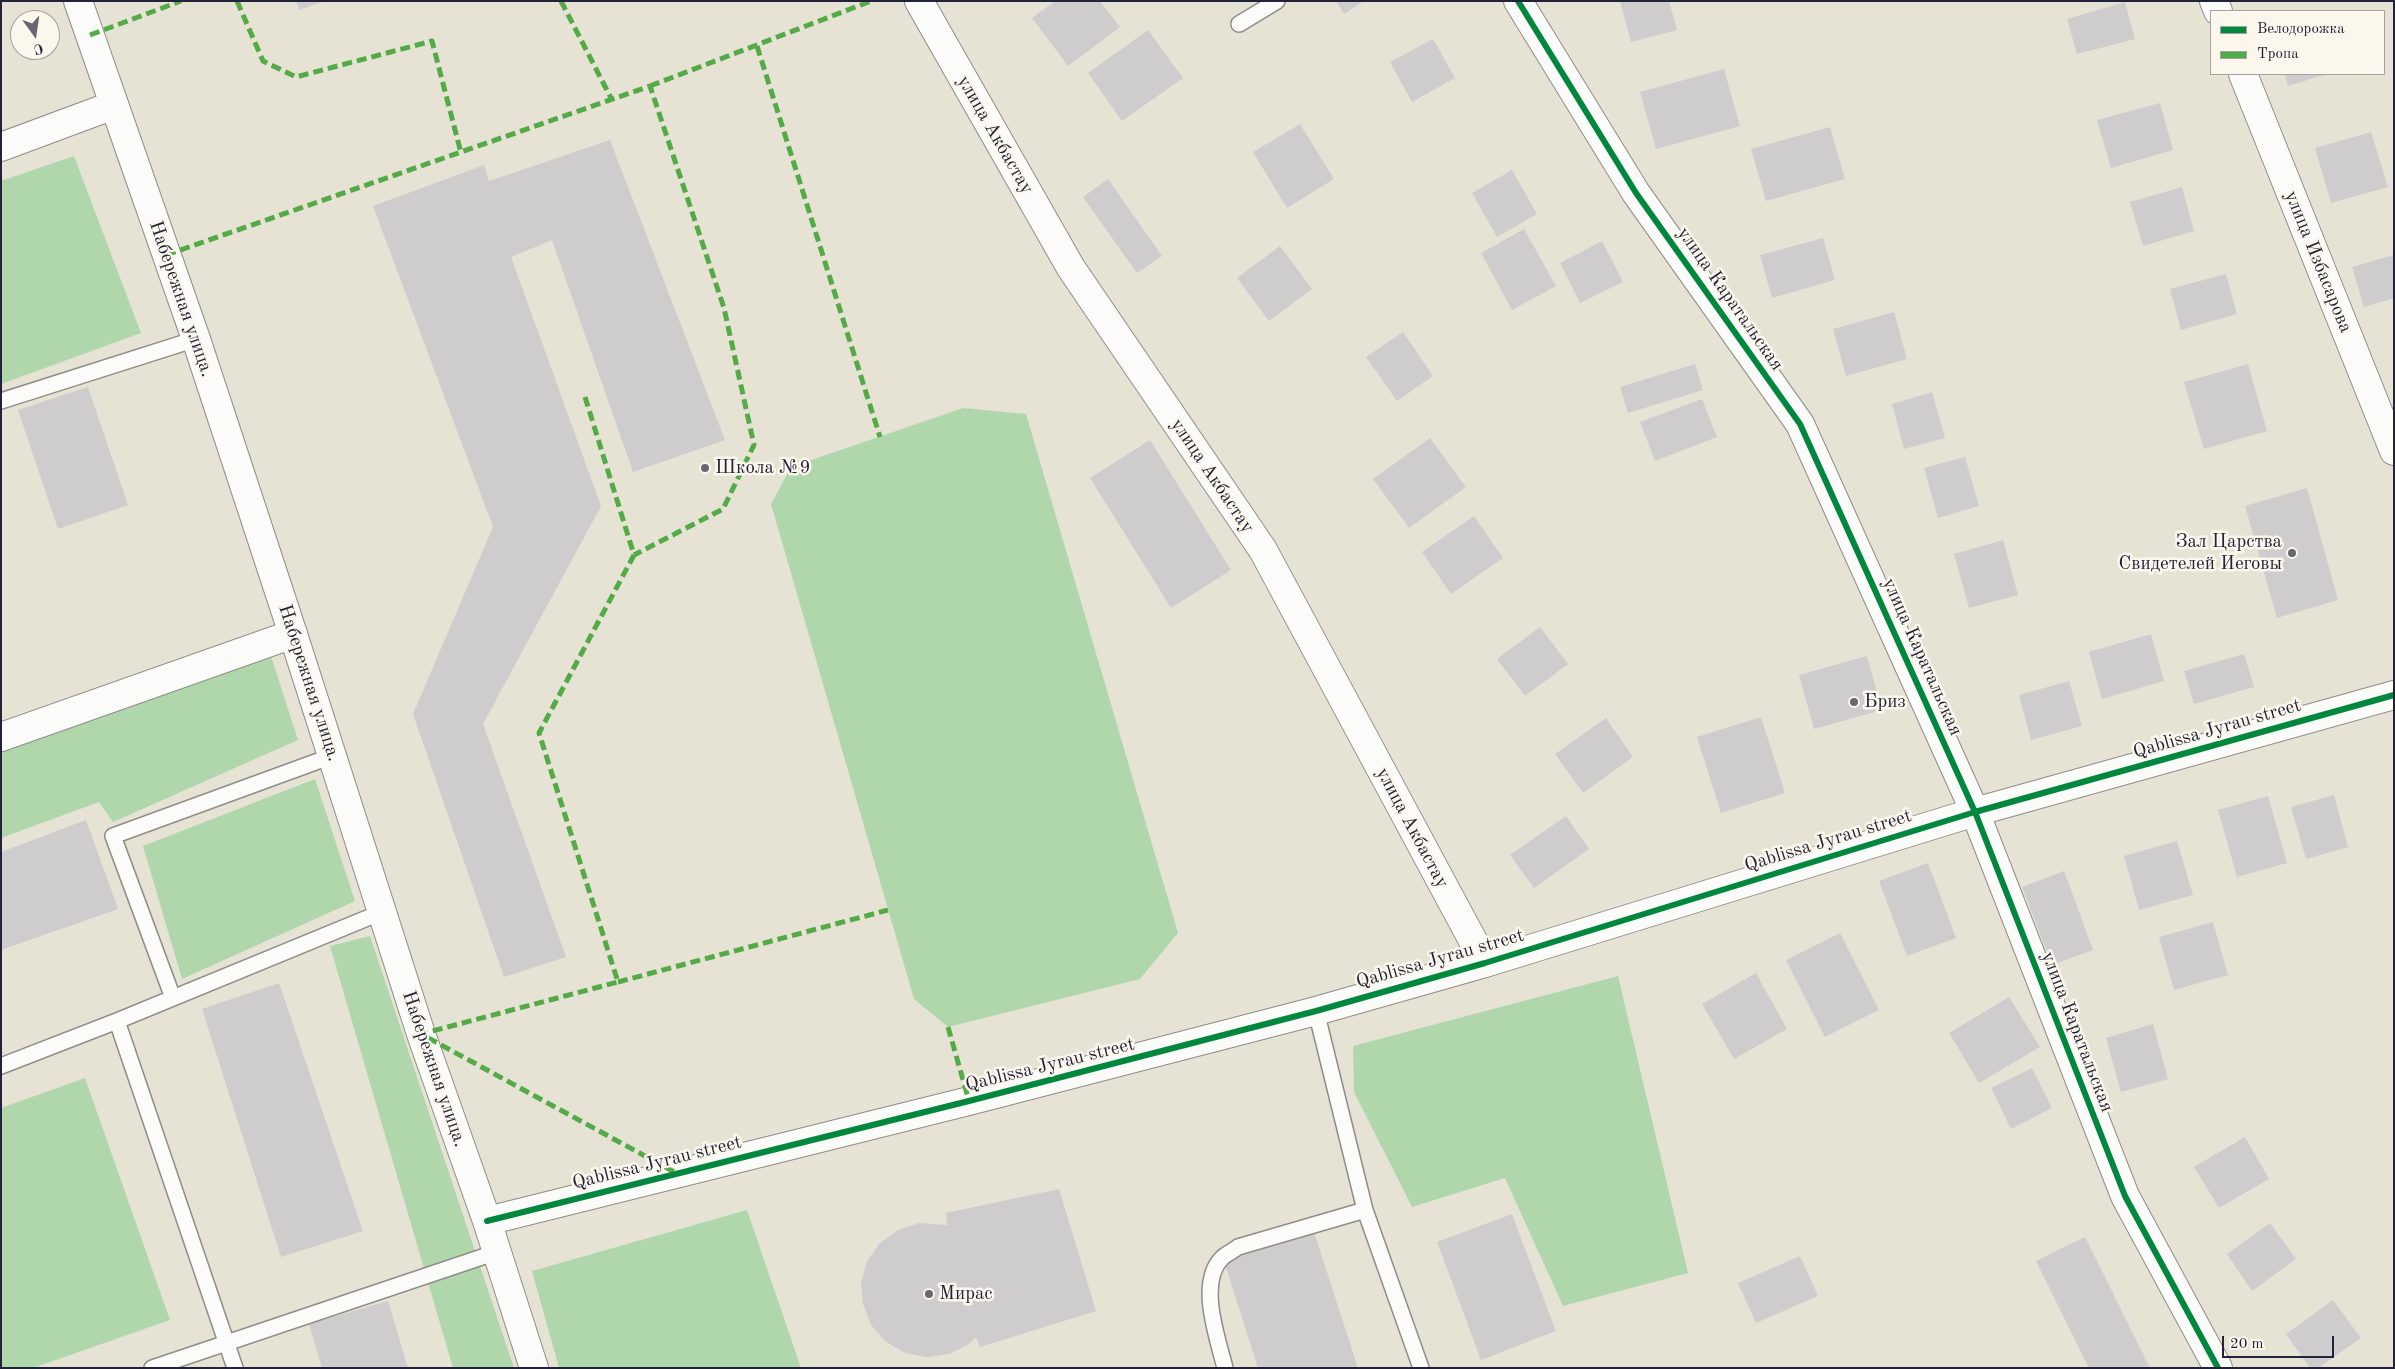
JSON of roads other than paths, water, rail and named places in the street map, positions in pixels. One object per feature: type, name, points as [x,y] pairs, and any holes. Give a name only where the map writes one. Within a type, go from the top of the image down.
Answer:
[{"type":"street","name":"Набережная улица.","points":[[78,1],[196,339],[422,1034],[487,1221],[534,1368]]},
{"type":"street","name":"улица Акбастау","points":[[919,1],[1071,268],[1263,550],[1485,963]]},
{"type":"street","name":"улица Каратальская","points":[[1518,1],[1636,192],[1800,424],[1975,812],[2124,1196],[2218,1368]]},
{"type":"street","name":"улица Избасарова","points":[[2243,75],[2394,451]]},
{"type":"street","points":[[1,147],[114,105]]},
{"type":"street","points":[[1,737],[293,634]]},
{"type":"street","name":"Qablissa Jyrau street","points":[[487,1221],[969,1101],[1316,1011],[1485,963],[1975,812],[2394,695]]},
{"type":"lane","points":[[1239,24],[1277,1]]},
{"type":"lane","points":[[1,401],[196,339]]},
{"type":"lane","points":[[173,998],[113,836],[332,756]]},
{"type":"lane","points":[[1,1066],[117,1021],[382,912]]},
{"type":"lane","points":[[1316,1011],[1366,1210],[1421,1368]]},
{"type":"lane","points":[[117,1021],[235,1368]]},
{"type":"lane","points":[[1226,1368],[1210,1308],[1213,1272],[1222,1258],[1238,1248],[1366,1210]]},
{"type":"lane","points":[[152,1368],[497,1252]]},
{"type":"place","name":"Школа №9","points":[[705,468]]},
{"type":"place","name":"Зал Царства Свидетелей Иеговы","points":[[2292,553]]},
{"type":"place","name":"Бриз","points":[[1854,702]]},
{"type":"place","name":"Мирас","points":[[929,1294]]}]
